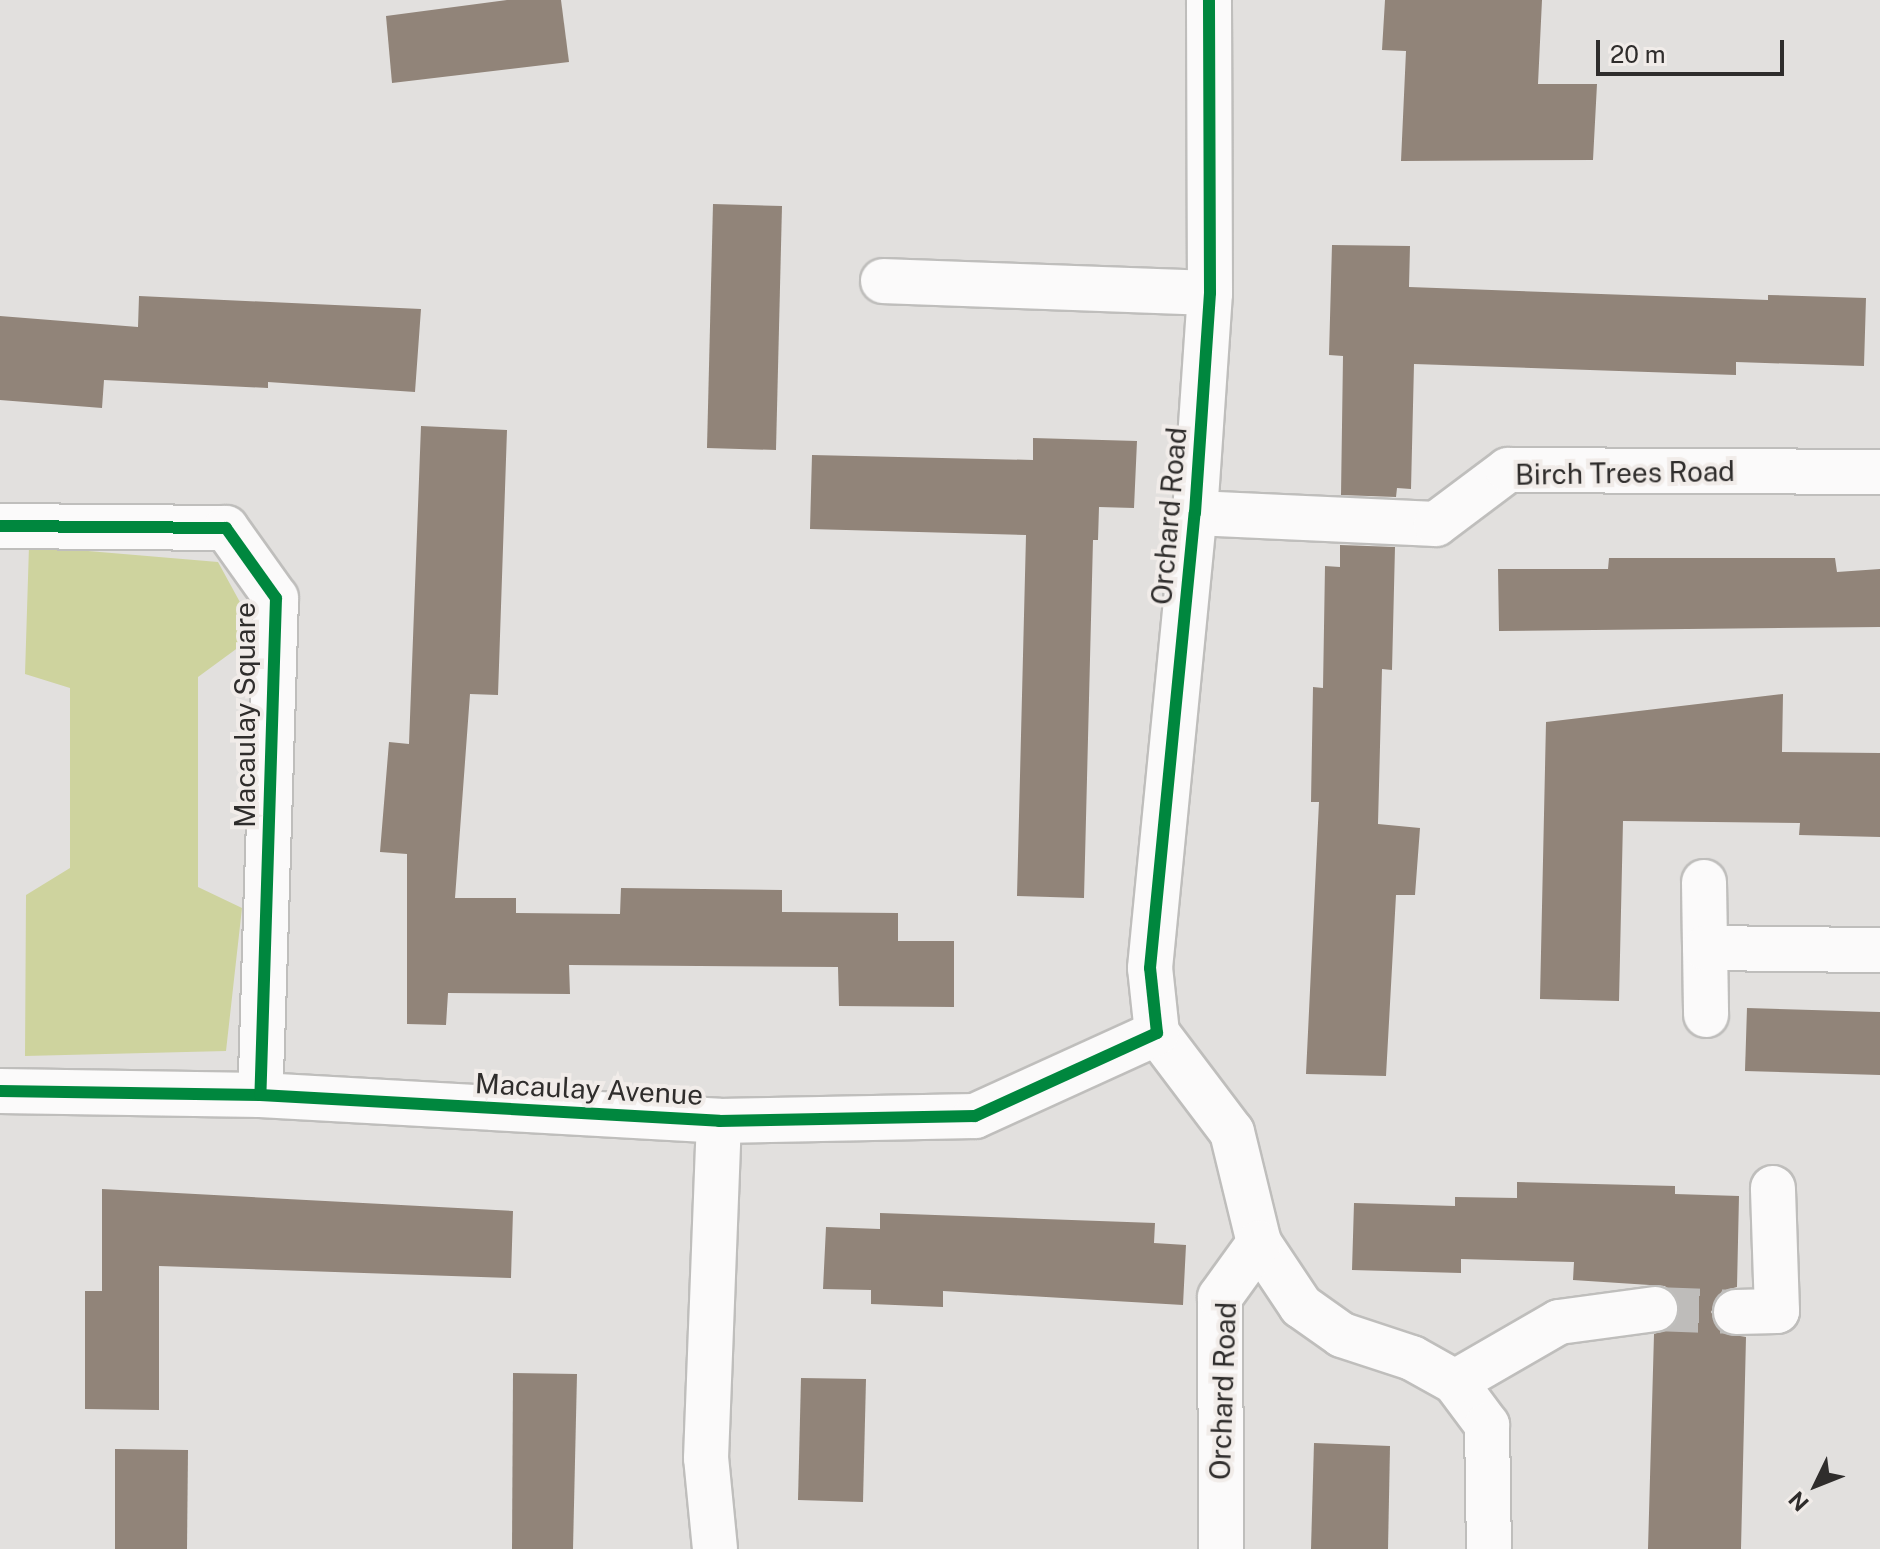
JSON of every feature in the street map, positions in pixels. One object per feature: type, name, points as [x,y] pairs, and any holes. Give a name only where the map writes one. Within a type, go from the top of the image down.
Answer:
[{"type":"street","name":"Orchard Road","points":[[1157,1033],[1150,968],[1195,513],[1210,293],[1209,0]]},
{"type":"street","points":[[883,281],[1210,293]]},
{"type":"street","name":"Birch Trees Road","points":[[1195,513],[1436,524],[1508,470],[1880,472]]},
{"type":"street","name":"Macaulay Square","points":[[0,526],[226,528],[276,598],[260,1095]]},
{"type":"street","points":[[1704,882],[1706,1015]]},
{"type":"street","points":[[1705,948],[1880,950]]},
{"type":"street","points":[[1157,1033],[1232,1132],[1259,1243],[1301,1306],[1342,1335],[1412,1358],[1455,1382],[1487,1425],[1489,1549]]},
{"type":"street","name":"Macaulay Avenue","points":[[0,1091],[260,1095],[719,1121],[975,1116],[1157,1033]]},
{"type":"street","name":"Macaulay Avenue","points":[[715,1549],[706,1458],[719,1121]]},
{"type":"street","points":[[1736,1312],[1777,1311],[1773,1188]]},
{"type":"street","name":"Orchard Road","points":[[1221,1549],[1220,1297],[1259,1243]]},
{"type":"street","points":[[1455,1382],[1559,1322],[1655,1309]]},
{"type":"green space","points":[[29,546],[218,562],[247,615],[243,644],[198,677],[198,887],[242,908],[226,1051],[25,1056],[26,895],[70,868],[70,688],[25,674]]},
{"type":"building","points":[[507,0],[561,0],[569,62],[392,83],[386,16]]},
{"type":"building","points":[[1385,0],[1542,0],[1538,84],[1597,84],[1593,160],[1401,161],[1406,51],[1382,50]]},
{"type":"building","points":[[713,204],[782,206],[776,450],[707,448]]},
{"type":"building","points":[[1332,245],[1410,246],[1409,287],[1768,300],[1768,295],[1866,298],[1864,366],[1736,362],[1736,375],[1414,364],[1411,489],[1397,488],[1396,497],[1341,495],[1343,356],[1329,355]]},
{"type":"building","points":[[139,296],[421,309],[415,392],[268,382],[268,388],[104,380],[102,408],[0,400],[0,316],[138,327]]},
{"type":"building","points":[[421,426],[507,430],[498,695],[470,694],[455,898],[516,898],[516,913],[620,914],[621,888],[782,890],[782,912],[898,913],[898,941],[954,941],[954,1007],[839,1006],[838,967],[569,965],[570,994],[448,993],[446,1025],[407,1024],[407,854],[380,852],[389,742],[409,744]]},
{"type":"building","points":[[1033,438],[1137,441],[1134,508],[1099,507],[1098,540],[1093,540],[1084,898],[1017,896],[1026,535],[810,529],[812,455],[1033,460]]},
{"type":"building","points":[[1340,545],[1395,547],[1392,670],[1382,669],[1378,824],[1420,828],[1415,895],[1396,895],[1386,1076],[1306,1074],[1319,802],[1311,802],[1313,687],[1323,688],[1325,566],[1340,567]]},
{"type":"building","points":[[1609,558],[1835,558],[1837,572],[1880,569],[1880,627],[1499,631],[1498,569],[1608,569]]},
{"type":"building","points":[[1783,694],[1782,752],[1880,753],[1880,837],[1799,835],[1800,823],[1623,821],[1619,1001],[1540,999],[1546,722]]},
{"type":"building","points":[[1747,1008],[1880,1012],[1880,1075],[1745,1071]]},
{"type":"building","points":[[1517,1182],[1675,1186],[1675,1194],[1739,1196],[1737,1287],[1722,1291],[1711,1312],[1723,1333],[1746,1337],[1741,1549],[1648,1549],[1654,1334],[1671,1328],[1680,1306],[1665,1286],[1573,1280],[1574,1262],[1461,1259],[1461,1273],[1352,1270],[1354,1203],[1455,1206],[1455,1197],[1517,1198]]},
{"type":"building","points":[[102,1189],[513,1211],[511,1278],[159,1266],[159,1410],[85,1409],[85,1291],[102,1291]]},
{"type":"building","points":[[880,1213],[1155,1223],[1154,1243],[1186,1245],[1183,1305],[943,1291],[943,1307],[871,1304],[871,1290],[823,1289],[826,1227],[880,1229]]},
{"type":"building","points":[[513,1373],[577,1374],[573,1549],[512,1549]]},
{"type":"building","points":[[801,1378],[866,1379],[863,1502],[798,1500]]},
{"type":"building","points":[[1314,1443],[1390,1446],[1388,1549],[1311,1549]]},
{"type":"building","points":[[115,1449],[188,1450],[187,1549],[115,1549]]},
{"type":"tunnel","points":[[1655,1309],[1736,1312]]},
{"type":"cycle path","points":[[0,1091],[260,1095],[719,1121],[975,1116],[1157,1033],[1150,968],[1195,513],[1210,293],[1209,0]]},
{"type":"cycle path","points":[[0,526],[226,528],[276,598],[260,1095]]}]
